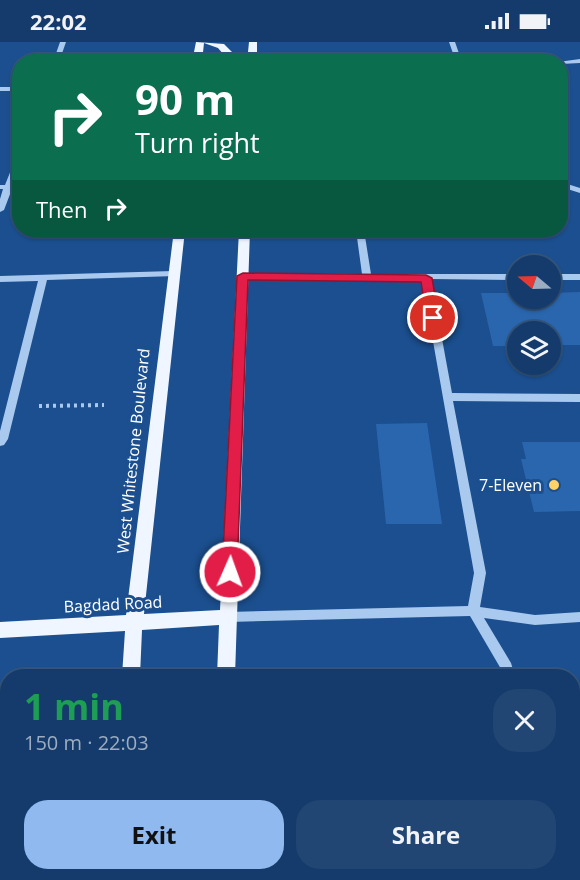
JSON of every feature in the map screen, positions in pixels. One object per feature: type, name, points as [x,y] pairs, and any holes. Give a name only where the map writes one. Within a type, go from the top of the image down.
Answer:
[{"type":"main road","points":[[208,42],[226,50],[229,54]]},
{"type":"main road","name":"West Whitestone Boulevard","points":[[131,669],[134,623],[177,237]]},
{"type":"main road","points":[[226,669],[245,237]]},
{"type":"main road","name":"Bagdad Road","points":[[0,630],[228,617]]},
{"type":"lane","points":[[0,210],[4,187],[12,172]]},
{"type":"lane","points":[[361,237],[366,277]]},
{"type":"lane","points":[[0,279],[173,274]]},
{"type":"lane","points":[[243,276],[507,277]]},
{"type":"lane","points":[[561,277],[580,277]]},
{"type":"lane","points":[[0,442],[3,439],[44,278]]},
{"type":"lane","points":[[426,278],[480,573],[473,611],[507,669]]},
{"type":"lane","points":[[447,397],[580,398]]},
{"type":"lane","points":[[228,617],[473,611],[535,620],[580,618]]},
{"type":"path","points":[[39,406],[104,405]]},
{"type":"building","points":[[580,292],[580,345],[561,345],[561,321],[507,321],[507,346],[493,346],[481,293],[507,293],[507,309],[561,309],[561,293]]},
{"type":"building","name":"7-Eleven","points":[[427,423],[442,524],[386,524],[376,424]]},
{"type":"building","name":"7-Eleven","points":[[522,442],[580,442],[580,511],[534,512],[521,459],[526,459]]},
{"type":"place","name":"7-Eleven","points":[[554,485]]},
{"type":"route","points":[[230,572],[243,276],[426,278],[433,318]]}]
